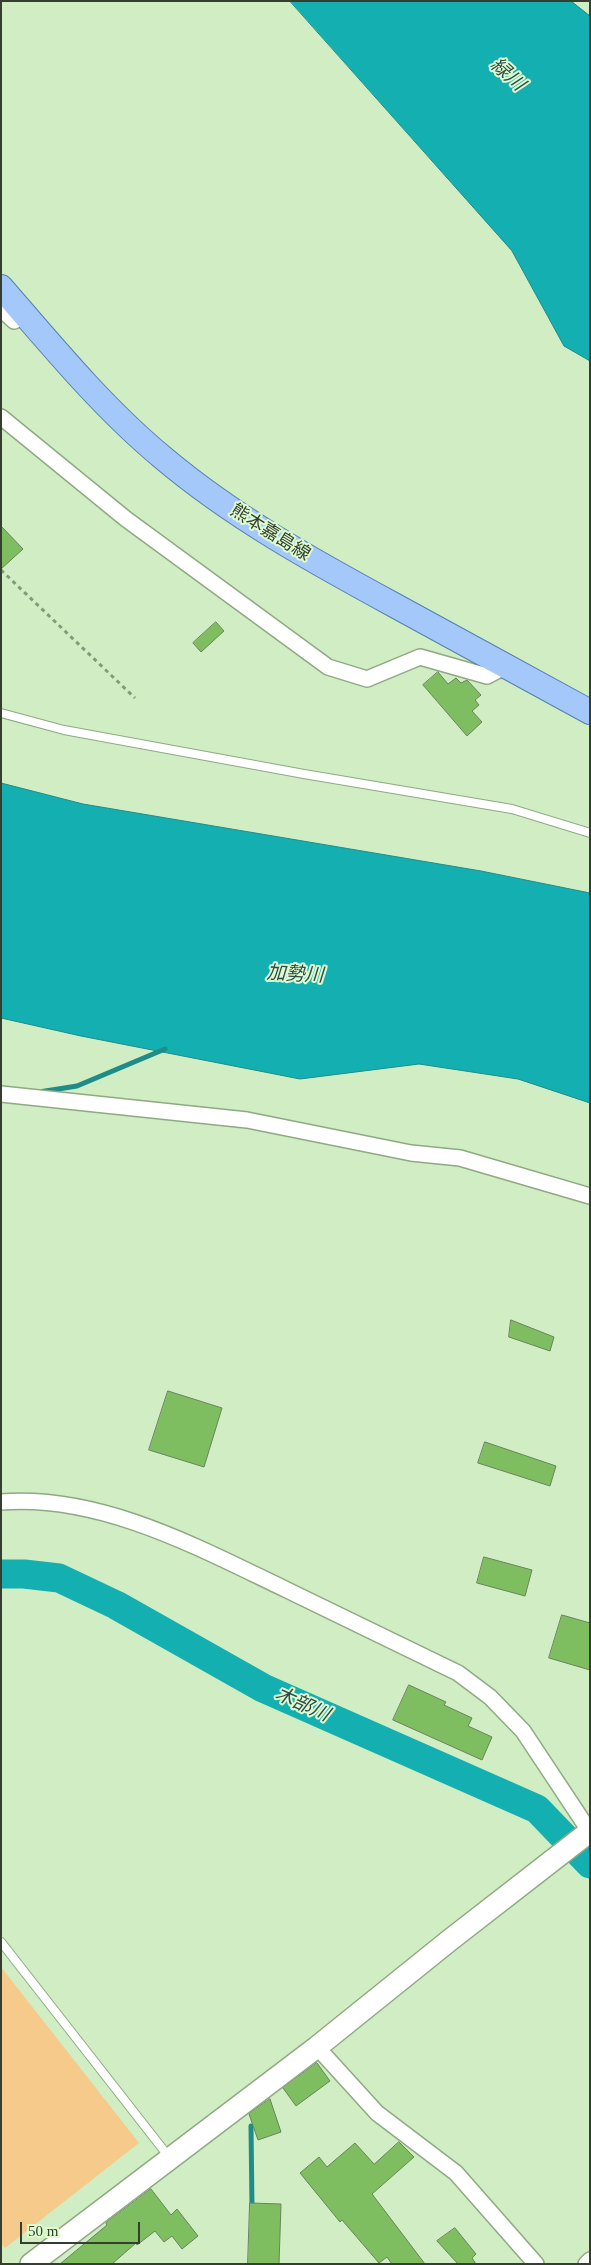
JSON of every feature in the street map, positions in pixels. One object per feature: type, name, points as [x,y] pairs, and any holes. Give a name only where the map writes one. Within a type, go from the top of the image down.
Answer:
[{"type":"main road","name":"熊本嘉島線","points":[[1,287],[110,409],[161,457],[203,489],[249,522],[311,560],[590,712]]},
{"type":"street","points":[[1,309],[14,321],[26,316]]},
{"type":"street","points":[[1,417],[126,519],[328,667],[368,679],[420,656],[487,676],[506,666]]},
{"type":"street","points":[[1,1094],[246,1120],[411,1153],[460,1158],[590,1196]]},
{"type":"street","points":[[1,1502],[62,1502],[112,1514],[204,1550],[458,1672],[490,1698],[523,1731],[587,1835],[450,1940],[317,2047],[31,2264]]},
{"type":"street","points":[[317,2047],[377,2113],[456,2172],[536,2264]]},
{"type":"street","points":[[586,2264],[590,2260]]},
{"type":"lane","points":[[1,713],[73,732],[512,809],[590,833]]},
{"type":"lane","points":[[1,1942],[170,2159]]},
{"type":"path","points":[[1,570],[135,698]]},
{"type":"shaded area","points":[[1,1967],[139,2143],[5,2248],[1,2243]]},
{"type":"water","name":"緑川","points":[[290,1],[571,1],[590,16],[590,361],[564,346],[512,251]]},
{"type":"water","name":"加勢川","points":[[1,783],[83,804],[481,871],[590,893],[590,1103],[518,1079],[419,1064],[300,1079],[81,1036],[1,1018]]},
{"type":"building","points":[[1,526],[23,549],[1,569]]},
{"type":"building","points":[[216,622],[224,631],[201,652],[193,643]]},
{"type":"building","points":[[438,672],[448,684],[456,678],[461,683],[467,680],[481,695],[475,700],[479,705],[472,711],[482,722],[467,736],[423,685]]},
{"type":"building","points":[[511,1320],[554,1337],[550,1351],[509,1337]]},
{"type":"building","points":[[168,1391],[222,1408],[204,1467],[149,1450]]},
{"type":"building","points":[[485,1442],[556,1466],[550,1486],[478,1463]]},
{"type":"building","points":[[484,1557],[532,1570],[525,1596],[477,1583]]},
{"type":"building","points":[[562,1615],[590,1623],[590,1670],[549,1658]]},
{"type":"building","points":[[409,1685],[446,1702],[444,1705],[472,1718],[468,1726],[492,1737],[482,1760],[393,1720]]},
{"type":"building","points":[[317,2063],[330,2081],[296,2106],[283,2088]]},
{"type":"building","points":[[270,2099],[281,2132],[258,2140],[249,2114]]},
{"type":"building","points":[[399,2142],[414,2157],[372,2194],[425,2264],[392,2264],[387,2257],[379,2263],[342,2220],[340,2222],[300,2173],[319,2157],[327,2167],[355,2143],[374,2164]]},
{"type":"building","points":[[151,2189],[171,2215],[177,2209],[198,2236],[182,2249],[172,2236],[164,2242],[155,2231],[137,2245],[136,2243],[112,2264],[60,2264],[107,2225],[106,2223]]},
{"type":"building","points":[[250,2203],[281,2204],[279,2264],[248,2264]]},
{"type":"building","points":[[455,2228],[476,2254],[472,2258],[476,2264],[458,2264],[437,2241]]},
{"type":"waterway","points":[[39,1092],[77,1086],[165,1049]]},
{"type":"waterway","name":"木部川","points":[[1,1574],[24,1574],[59,1578],[116,1605],[263,1688],[537,1809],[590,1864]]},
{"type":"waterway","points":[[251,2126],[252,2208]]}]
